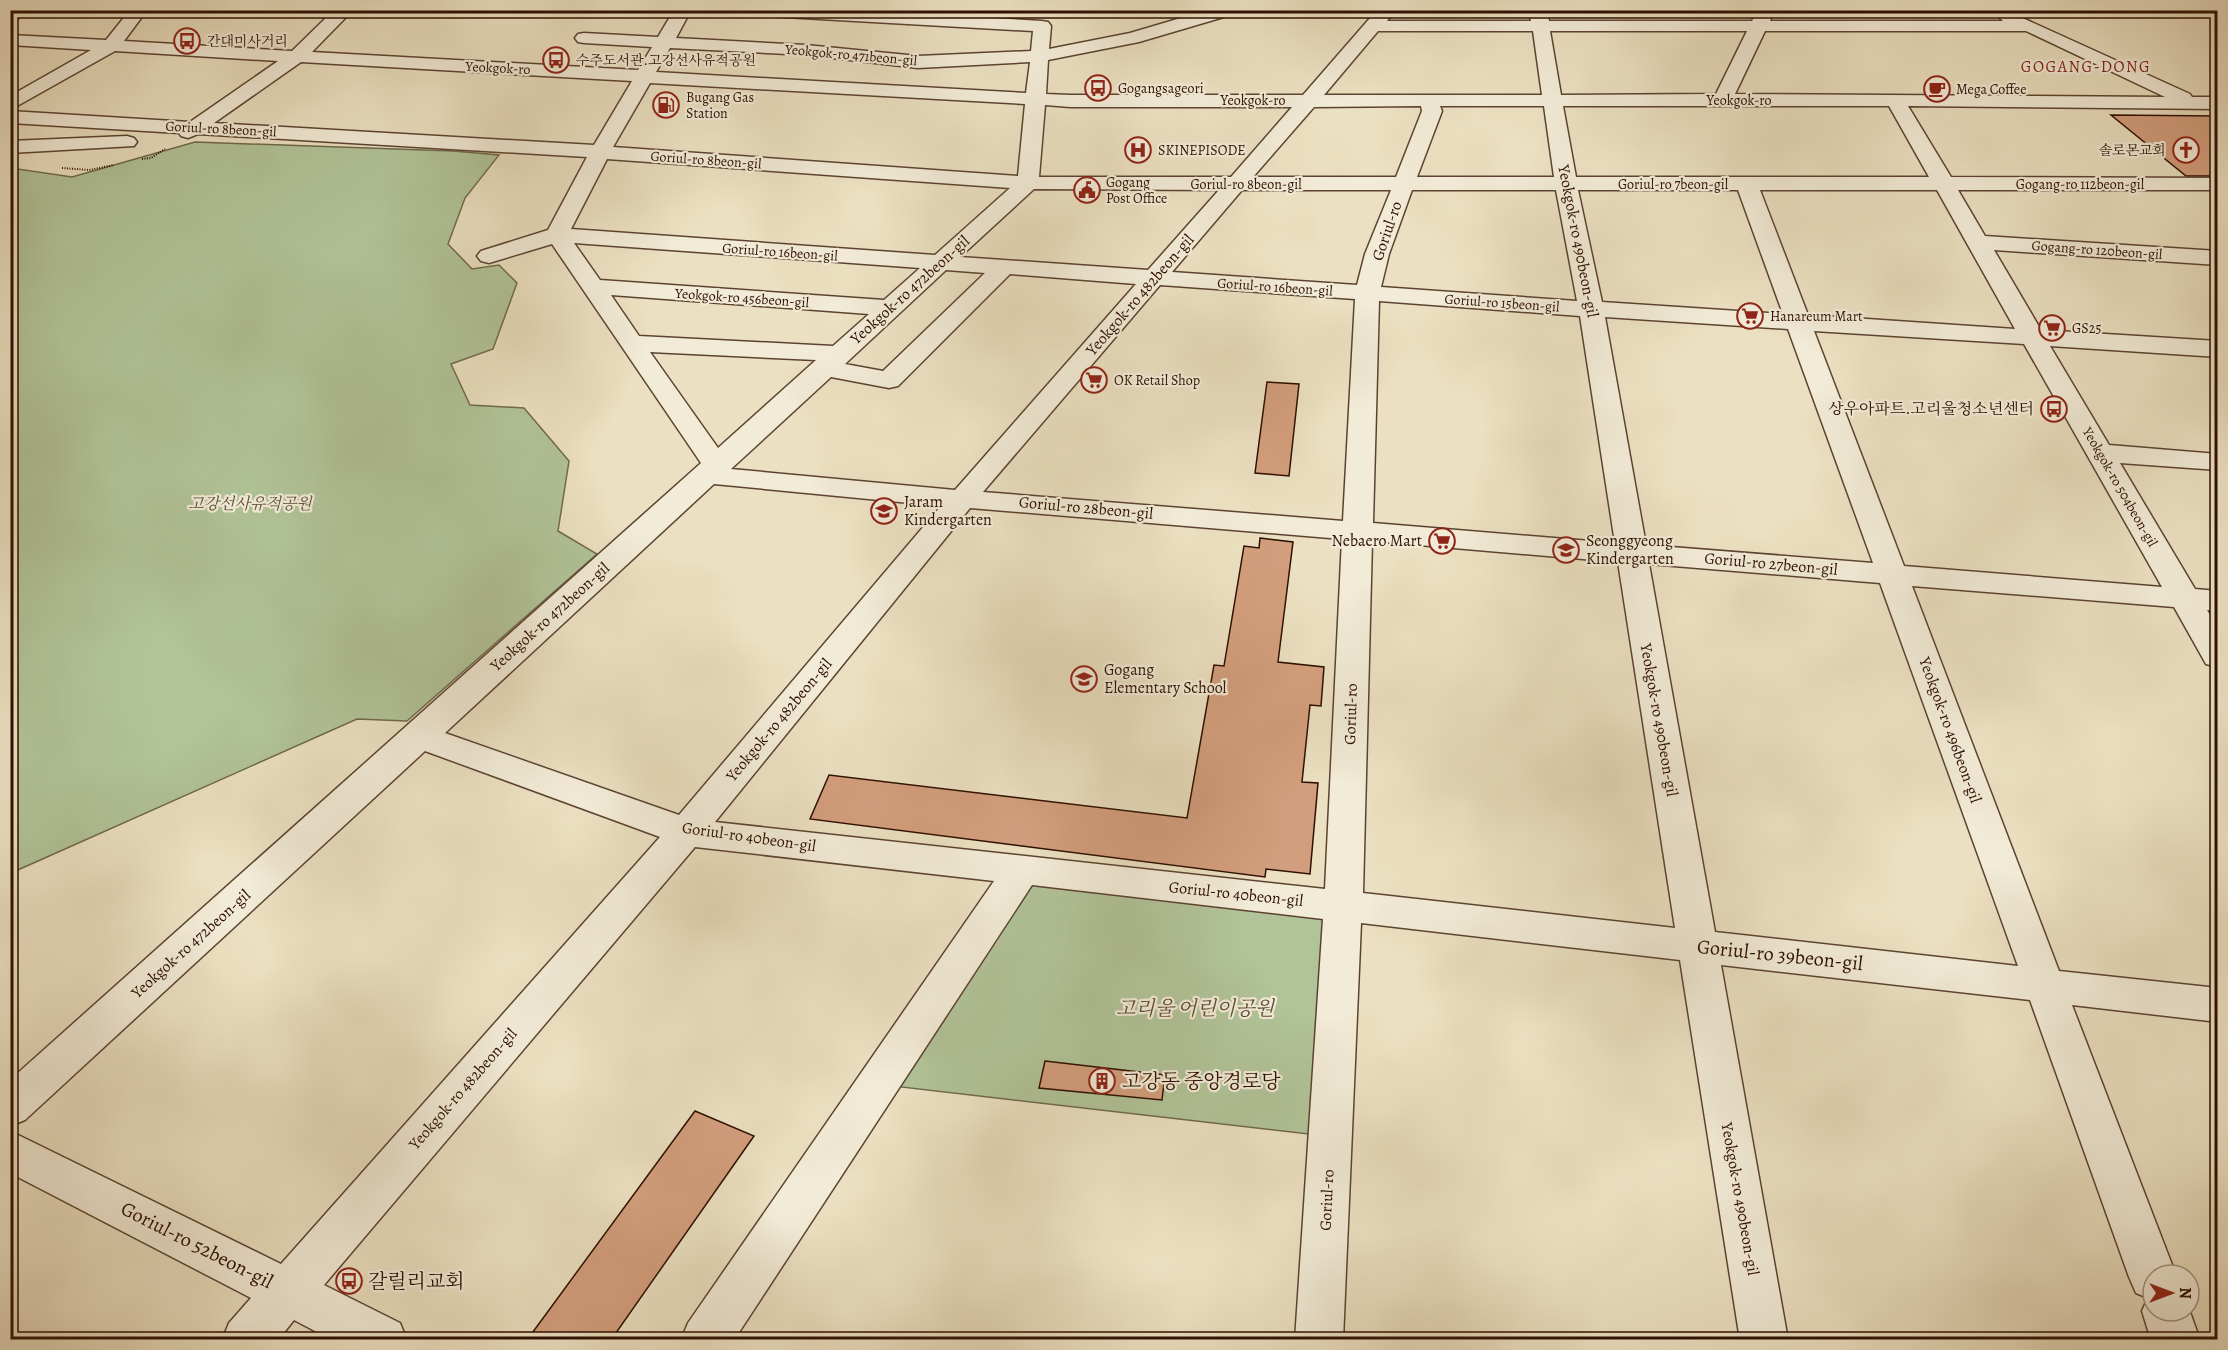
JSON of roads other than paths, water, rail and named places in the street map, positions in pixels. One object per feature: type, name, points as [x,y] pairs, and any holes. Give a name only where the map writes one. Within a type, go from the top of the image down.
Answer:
[{"type":"street","points":[[10,16],[17,10]]},
{"type":"street","points":[[10,104],[111,46],[139,10]]},
{"type":"street","points":[[10,147],[178,140],[296,57],[345,10]]},
{"type":"street","points":[[489,256],[557,235],[600,152],[683,10]]},
{"type":"street","points":[[748,10],[1045,18],[1028,183]]},
{"type":"street","name":"Yeokgok-ro 471beon-gil","points":[[663,44],[806,50],[918,62],[1040,56],[1133,38],[1228,10]]},
{"type":"street","name":"Yeokgok-ro 482beon-gil","points":[[246,1340],[686,832],[962,499],[1387,10]]},
{"type":"street","points":[[1995,10],[2217,114]]},
{"type":"street","points":[[1374,26],[1540,18],[1763,18],[2028,26]]},
{"type":"street","name":"Yeokgok-ro 490beon-gil","points":[[1540,18],[1566,184],[1591,309],[1764,1340]]},
{"type":"street","points":[[1723,100],[1763,18]]},
{"type":"street","points":[[584,38],[663,44]]},
{"type":"street","name":"Yeokgok-ro","points":[[10,40],[1070,101],[1895,100],[2217,103]]},
{"type":"street","name":"Goriul-ro","points":[[1319,1340],[1343,906],[1367,293],[1377,254],[1432,111],[1428,100]]},
{"type":"street","name":"Yeokgok-ro 504beon-gil","points":[[1895,100],[2217,656]]},
{"type":"street","name":"Goriul-ro 8beon-gil","points":[[10,117],[600,152],[1028,183],[1403,185]]},
{"type":"street","name":"Yeokgok-ro 472beon-gil","points":[[10,1107],[1028,183]]},
{"type":"street","name":"Goriul-ro 7beon-gil","points":[[1403,185],[1943,183]]},
{"type":"street","name":"Gogang-ro 112beon-gil","points":[[1943,183],[2217,184]]},
{"type":"street","name":"Yeokgok-ro 496beon-gil","points":[[1747,184],[2148,1263]]},
{"type":"street","points":[[557,235],[632,343],[712,470]]},
{"type":"street","name":"Goriul-ro 16beon-gil","points":[[557,235],[1367,293]]},
{"type":"street","name":"Gogang-ro 120beon-gil","points":[[1977,242],[2217,258]]},
{"type":"street","points":[[632,343],[832,361],[889,380],[1003,268]]},
{"type":"street","name":"Yeokgok-ro 456beon-gil","points":[[593,287],[890,308]]},
{"type":"street","name":"Goriul-ro 15beon-gil","points":[[1367,293],[2217,349]]},
{"type":"street","points":[[2100,453],[2217,462]]},
{"type":"street","name":"Goriul-ro 28beon-gil","points":[[712,470],[962,499],[1358,530]]},
{"type":"street","name":"Goriul-ro 27beon-gil","points":[[1358,530],[2217,602]]},
{"type":"street","name":"Goriul-ro 40beon-gil","points":[[419,736],[686,832],[1343,906]]},
{"type":"street","points":[[705,1340],[1022,870]]},
{"type":"street","name":"Goriul-ro 39beon-gil","points":[[1343,906],[2217,1005]]},
{"type":"street","name":"Goriul-ro 52beon-gil","points":[[10,1151],[383,1340]]},
{"type":"street","points":[[2170,1323],[2176,1340]]},
{"type":"place","name":"간대미사거리","points":[[187,41]]},
{"type":"place","name":"수주도서관.고강선사유적공원","points":[[556,60]]},
{"type":"place","name":"Gogangsageori","points":[[1098,88]]},
{"type":"place","name":"Mega Coffee","points":[[1937,89]]},
{"type":"place","name":"Bugang Gas Station","points":[[666,105]]},
{"type":"place","name":"SKINEPISODE","points":[[1138,150]]},
{"type":"place","name":"솔로몬교회","points":[[2186,150]]},
{"type":"place","name":"Gogang Post Office","points":[[1087,190]]},
{"type":"place","name":"Hanareum Mart","points":[[1750,316]]},
{"type":"place","name":"GS25","points":[[2052,328]]},
{"type":"place","name":"OK Retail Shop","points":[[1094,380]]},
{"type":"place","name":"상우아파트.고리울청소년센터","points":[[2054,409]]},
{"type":"place","name":"Jaram Kindergarten","points":[[884,511]]},
{"type":"place","name":"Nebaero Mart","points":[[1442,541]]},
{"type":"place","name":"Seonggyeong Kindergarten","points":[[1566,550]]},
{"type":"place","name":"Gogang Elementary School","points":[[1084,679]]},
{"type":"place","name":"고강동 중앙경로당","points":[[1102,1081]]},
{"type":"place","name":"갈릴리교회","points":[[349,1281]]},
{"type":"district","name":"GOGANG-DONG","points":[[2086,67]]},
{"type":"park label","name":"고강선사유적공원","points":[[250,504]]},
{"type":"park label","name":"고리울 어린이공원","points":[[1195,1008]]}]
